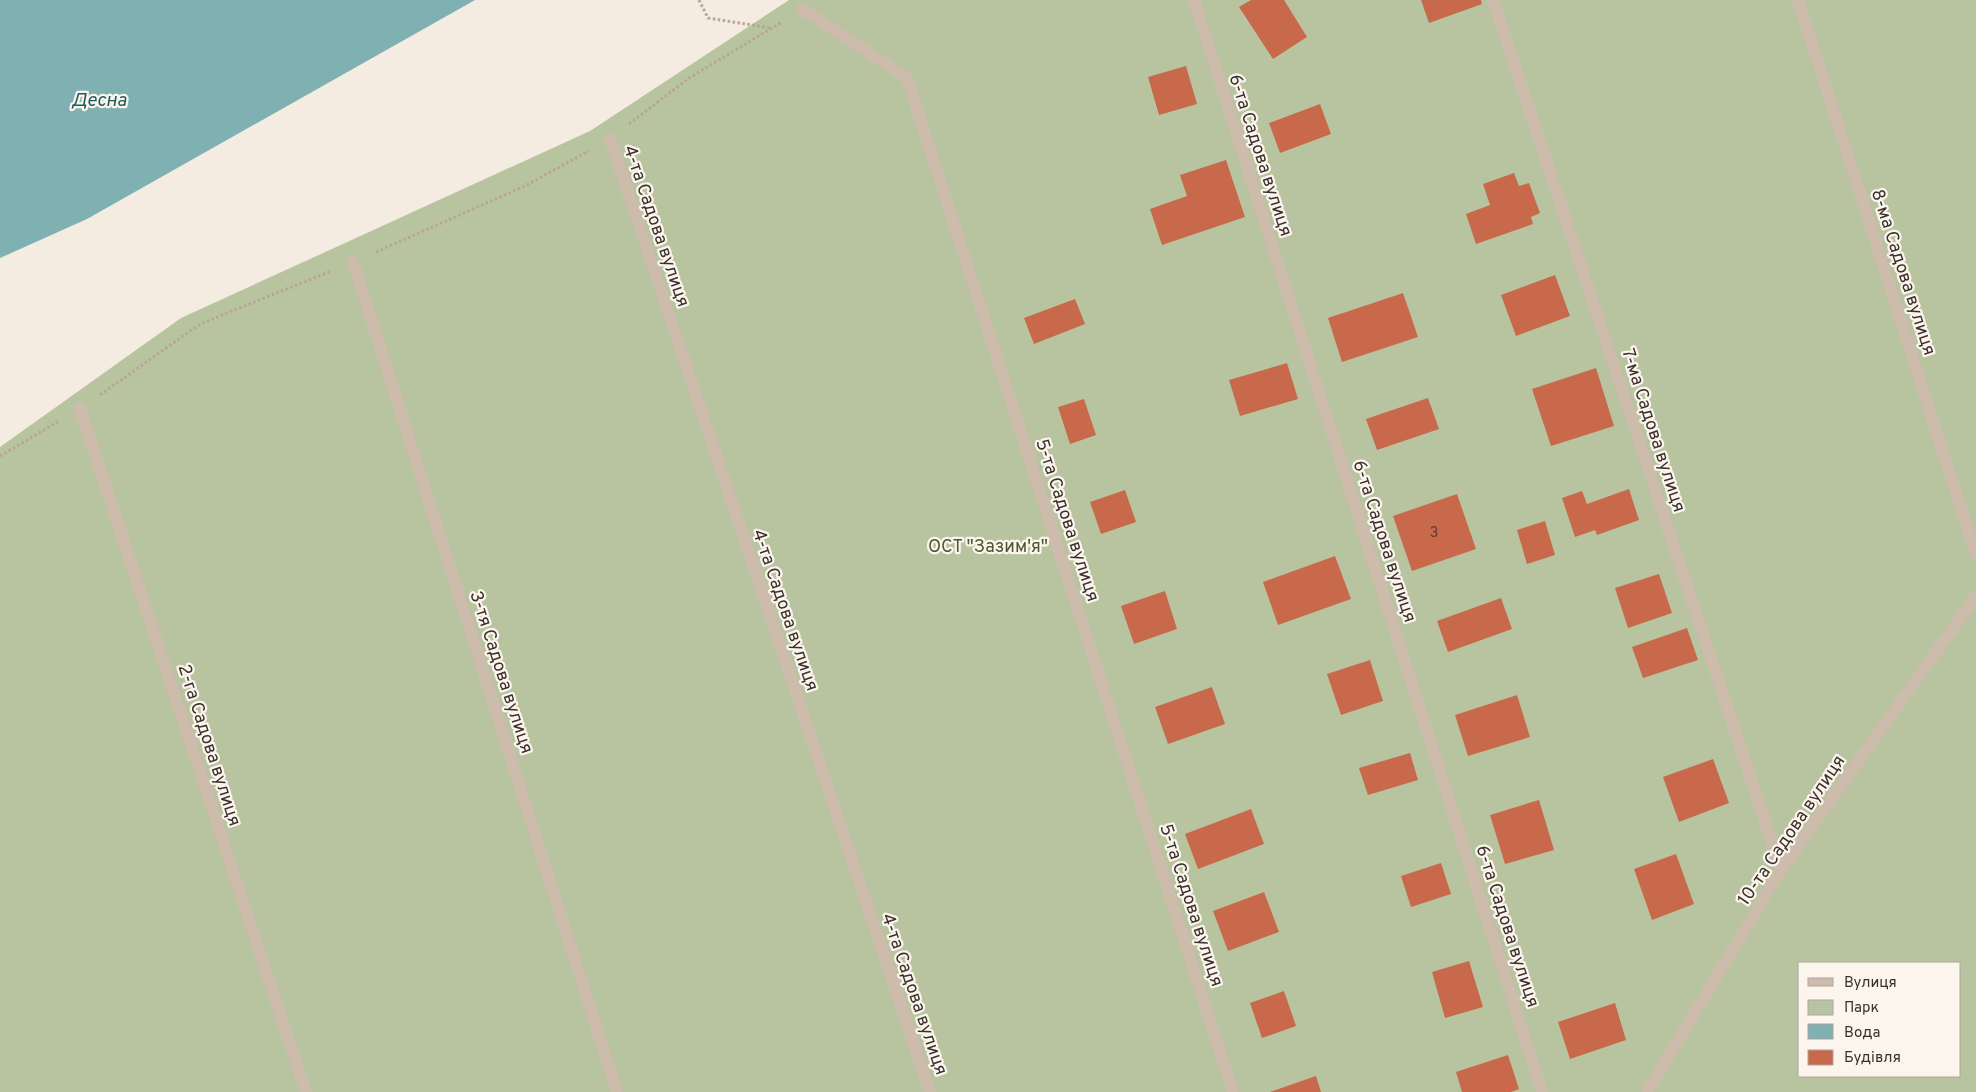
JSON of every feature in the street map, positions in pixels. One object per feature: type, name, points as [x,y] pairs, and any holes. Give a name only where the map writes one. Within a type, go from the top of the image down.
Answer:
[{"type":"street","name":"6-та Садова вулиця","points":[[1194,0],[1542,1092]]},
{"type":"street","name":"7-ма Садова вулиця","points":[[1493,0],[1782,870]]},
{"type":"street","name":"8-ма Садова вулиця","points":[[1798,0],[1976,555]]},
{"type":"street","name":"5-та Садова вулиця","points":[[802,10],[908,78],[1233,1092]]},
{"type":"street","name":"4-та Садова вулиця","points":[[610,139],[930,1092]]},
{"type":"street","name":"3-тя Садова вулиця","points":[[353,262],[617,1092]]},
{"type":"street","name":"2-га Садова вулиця","points":[[80,409],[306,1092]]},
{"type":"street","name":"10-та Садова вулиця","points":[[1647,1092],[1782,870],[1976,596]]},
{"type":"path","points":[[699,0],[708,18],[772,28]]},
{"type":"path","points":[[0,456],[80,409],[200,324],[353,262],[525,186],[610,139],[689,78],[802,10]]},
{"type":"green space","name":"ОСТ \"Зазим'я\"","points":[[789,0],[1976,0],[1976,1092],[0,1092],[0,447],[181,318],[590,131]]},
{"type":"water","name":"Десна","points":[[0,0],[475,0],[87,219],[0,258]]},
{"type":"building","points":[[1251,0],[1284,0],[1307,37],[1273,59],[1239,7]]},
{"type":"building","points":[[1421,0],[1481,0],[1482,4],[1429,23]]},
{"type":"building","points":[[1186,66],[1197,104],[1159,115],[1148,77]]},
{"type":"building","points":[[1320,104],[1331,134],[1280,153],[1269,123]]},
{"type":"building","points":[[1226,160],[1245,217],[1162,245],[1150,209],[1187,196],[1180,175]]},
{"type":"building","points":[[1514,173],[1519,186],[1529,183],[1540,213],[1531,217],[1533,224],[1476,244],[1466,214],[1490,205],[1483,184]]},
{"type":"building","points":[[1555,275],[1570,316],[1516,336],[1501,295]]},
{"type":"building","points":[[1403,293],[1418,337],[1342,362],[1328,318]]},
{"type":"building","points":[[1075,299],[1085,324],[1034,344],[1024,318]]},
{"type":"building","points":[[1287,363],[1298,399],[1240,416],[1229,380]]},
{"type":"building","points":[[1596,368],[1614,426],[1551,446],[1532,389]]},
{"type":"building","points":[[1428,398],[1439,429],[1377,450],[1366,419]]},
{"type":"building","points":[[1084,399],[1096,435],[1070,444],[1058,407]]},
{"type":"building","points":[[1629,489],[1639,520],[1597,535],[1595,530],[1575,537],[1562,498],[1582,491],[1587,504]]},
{"type":"building","points":[[1125,490],[1136,522],[1101,534],[1090,502]]},
{"type":"building","points":[[1457,494],[1476,549],[1412,571],[1393,516]]},
{"type":"building","points":[[1545,521],[1555,555],[1527,564],[1517,530]]},
{"type":"building","points":[[1335,556],[1351,599],[1278,625],[1263,582]]},
{"type":"building","points":[[1659,574],[1672,613],[1628,628],[1615,588]]},
{"type":"building","points":[[1165,591],[1177,629],[1134,644],[1121,606]]},
{"type":"building","points":[[1501,598],[1512,629],[1448,652],[1437,621]]},
{"type":"building","points":[[1687,628],[1698,660],[1643,678],[1632,647]]},
{"type":"building","points":[[1370,660],[1383,701],[1341,715],[1327,674]]},
{"type":"building","points":[[1212,687],[1225,724],[1168,744],[1155,707]]},
{"type":"building","points":[[1517,695],[1530,737],[1468,756],[1455,715]]},
{"type":"building","points":[[1410,753],[1418,780],[1368,795],[1359,768]]},
{"type":"building","points":[[1713,759],[1729,803],[1679,822],[1663,777]]},
{"type":"building","points":[[1539,800],[1554,850],[1505,864],[1490,815]]},
{"type":"building","points":[[1251,809],[1264,844],[1198,869],[1185,834]]},
{"type":"building","points":[[1676,854],[1694,904],[1652,920],[1634,869]]},
{"type":"building","points":[[1441,863],[1451,894],[1411,907],[1401,876]]},
{"type":"building","points":[[1264,892],[1279,932],[1228,951],[1213,911]]},
{"type":"building","points":[[1469,961],[1483,1007],[1445,1018],[1432,972]]},
{"type":"building","points":[[1284,991],[1296,1026],[1262,1038],[1250,1003]]},
{"type":"building","points":[[1615,1003],[1626,1040],[1570,1059],[1558,1022]]},
{"type":"building","points":[[1508,1055],[1519,1089],[1511,1092],[1462,1092],[1456,1072]]},
{"type":"building","points":[[1316,1076],[1321,1092],[1270,1092]]}]
